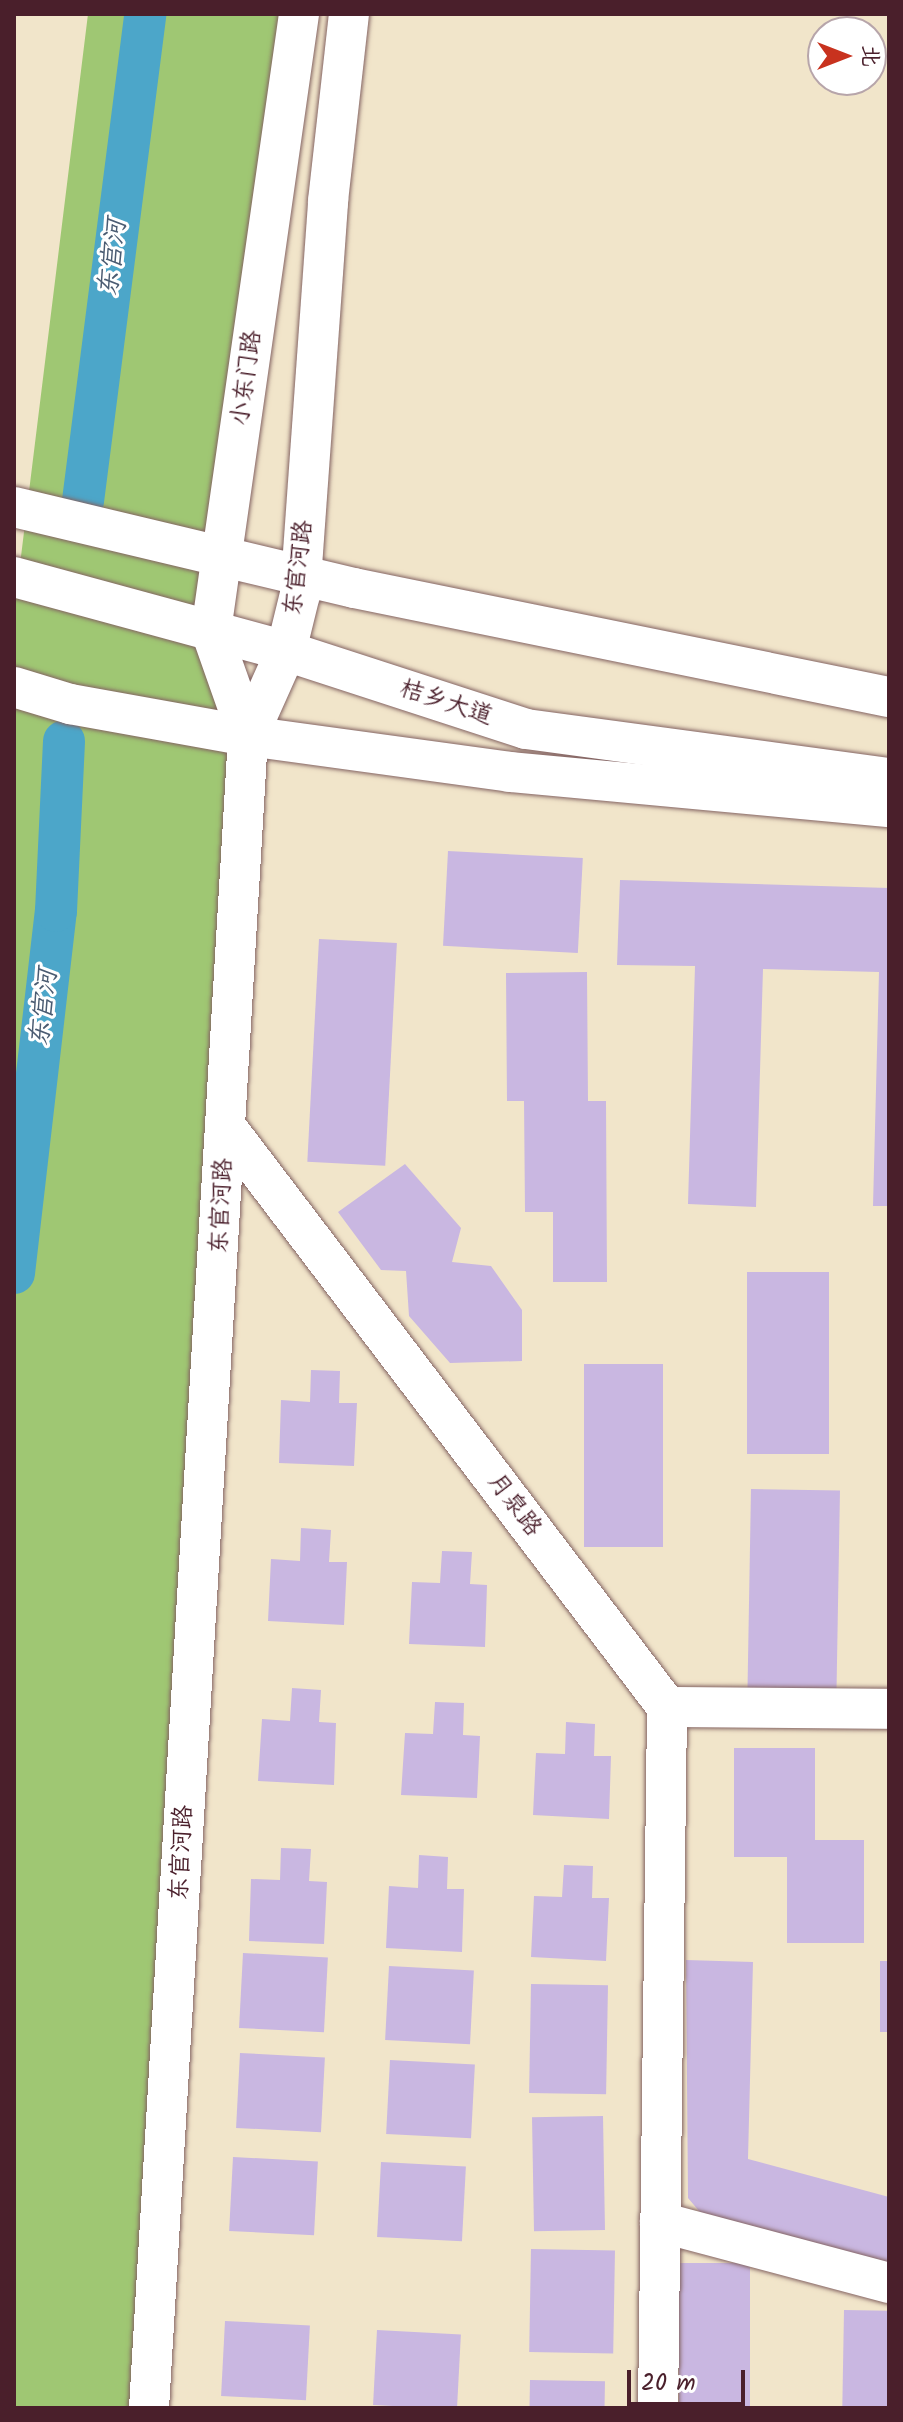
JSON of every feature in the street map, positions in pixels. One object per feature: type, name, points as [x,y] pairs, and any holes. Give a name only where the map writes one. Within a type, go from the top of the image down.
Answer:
[{"type":"street","name":"小东门路","points":[[248,736],[211,631],[299,14]]},
{"type":"street","name":"东官河路","points":[[149,2408],[248,736],[286,651],[301,576],[328,201],[349,14]]},
{"type":"street","points":[[14,507],[301,576],[889,697]]},
{"type":"street","name":"桔乡大道","points":[[14,577],[286,651],[526,729],[889,778]]},
{"type":"street","points":[[14,687],[70,704],[248,736],[510,772],[889,807]]},
{"type":"street","name":"月泉路","points":[[226,1127],[667,1707]]},
{"type":"street","points":[[658,2408],[667,1707],[889,1709]]},
{"type":"street","points":[[660,2222],[889,2283]]},
{"type":"green space","points":[[88,14],[280,14],[215,510],[248,736],[149,2408],[14,2408],[14,613]]},
{"type":"building","points":[[448,851],[583,858],[578,953],[443,946]]},
{"type":"building","points":[[620,880],[889,888],[889,1206],[873,1206],[879,972],[763,969],[756,1207],[688,1204],[695,966],[617,965]]},
{"type":"building","points":[[319,939],[397,943],[385,1166],[307,1162]]},
{"type":"building","points":[[587,972],[588,1101],[606,1101],[607,1282],[553,1282],[553,1212],[525,1212],[524,1101],[507,1101],[506,973]]},
{"type":"building","points":[[405,1164],[461,1228],[452,1262],[491,1266],[522,1310],[522,1361],[450,1363],[409,1316],[406,1271],[381,1270],[338,1212]]},
{"type":"building","points":[[747,1272],[829,1272],[829,1454],[747,1454]]},
{"type":"building","points":[[584,1364],[663,1364],[663,1547],[584,1547]]},
{"type":"building","points":[[311,1370],[340,1371],[339,1403],[357,1403],[354,1466],[279,1463],[281,1400],[310,1402]]},
{"type":"building","points":[[751,1489],[840,1491],[837,1690],[748,1688]]},
{"type":"building","points":[[301,1528],[331,1530],[329,1562],[347,1562],[344,1625],[268,1621],[271,1559],[300,1561]]},
{"type":"building","points":[[442,1551],[472,1552],[470,1584],[487,1585],[485,1647],[409,1644],[412,1582],[440,1583]]},
{"type":"building","points":[[292,1688],[321,1690],[319,1722],[336,1723],[334,1785],[258,1781],[262,1719],[290,1721]]},
{"type":"building","points":[[435,1702],[464,1703],[463,1735],[480,1736],[477,1798],[401,1795],[405,1733],[433,1734]]},
{"type":"building","points":[[566,1722],[595,1724],[594,1756],[611,1756],[609,1819],[533,1815],[536,1753],[565,1754]]},
{"type":"building","points":[[734,1748],[815,1748],[815,1840],[864,1840],[864,1943],[787,1943],[787,1857],[734,1857]]},
{"type":"building","points":[[281,1848],[311,1849],[309,1881],[327,1882],[324,1944],[249,1941],[251,1879],[280,1880]]},
{"type":"building","points":[[419,1855],[448,1857],[447,1889],[464,1889],[462,1952],[386,1948],[389,1886],[418,1888]]},
{"type":"building","points":[[564,1865],[593,1866],[592,1898],[609,1898],[606,1961],[531,1957],[534,1896],[562,1897]]},
{"type":"building","points":[[243,1953],[328,1957],[324,2032],[239,2028]]},
{"type":"building","points":[[686,1960],[753,1962],[748,2159],[889,2197],[889,2265],[710,2224],[688,2198]]},
{"type":"building","points":[[880,1961],[889,1961],[889,2032],[880,2032]]},
{"type":"building","points":[[389,1966],[474,1970],[470,2044],[385,2040]]},
{"type":"building","points":[[531,1984],[608,1985],[606,2094],[529,2093]]},
{"type":"building","points":[[240,2053],[325,2057],[321,2132],[236,2128]]},
{"type":"building","points":[[390,2060],[475,2064],[471,2138],[386,2134]]},
{"type":"building","points":[[603,2116],[605,2230],[534,2231],[532,2117]]},
{"type":"building","points":[[233,2157],[318,2161],[314,2235],[229,2231]]},
{"type":"building","points":[[381,2162],[466,2166],[462,2241],[377,2237]]},
{"type":"building","points":[[531,2249],[615,2250],[613,2353],[529,2352]]},
{"type":"building","points":[[679,2263],[750,2263],[750,2408],[679,2408]]},
{"type":"building","points":[[844,2310],[889,2311],[887,2408],[842,2408]]},
{"type":"building","points":[[225,2321],[310,2325],[306,2400],[221,2396]]},
{"type":"building","points":[[377,2330],[461,2334],[457,2408],[373,2405]]},
{"type":"building","points":[[530,2380],[605,2381],[605,2408],[530,2408]]},
{"type":"waterway","name":"东官河","points":[[83,501],[145,14]]},
{"type":"waterway","name":"东官河","points":[[14,1273],[56,911],[64,741]]}]
